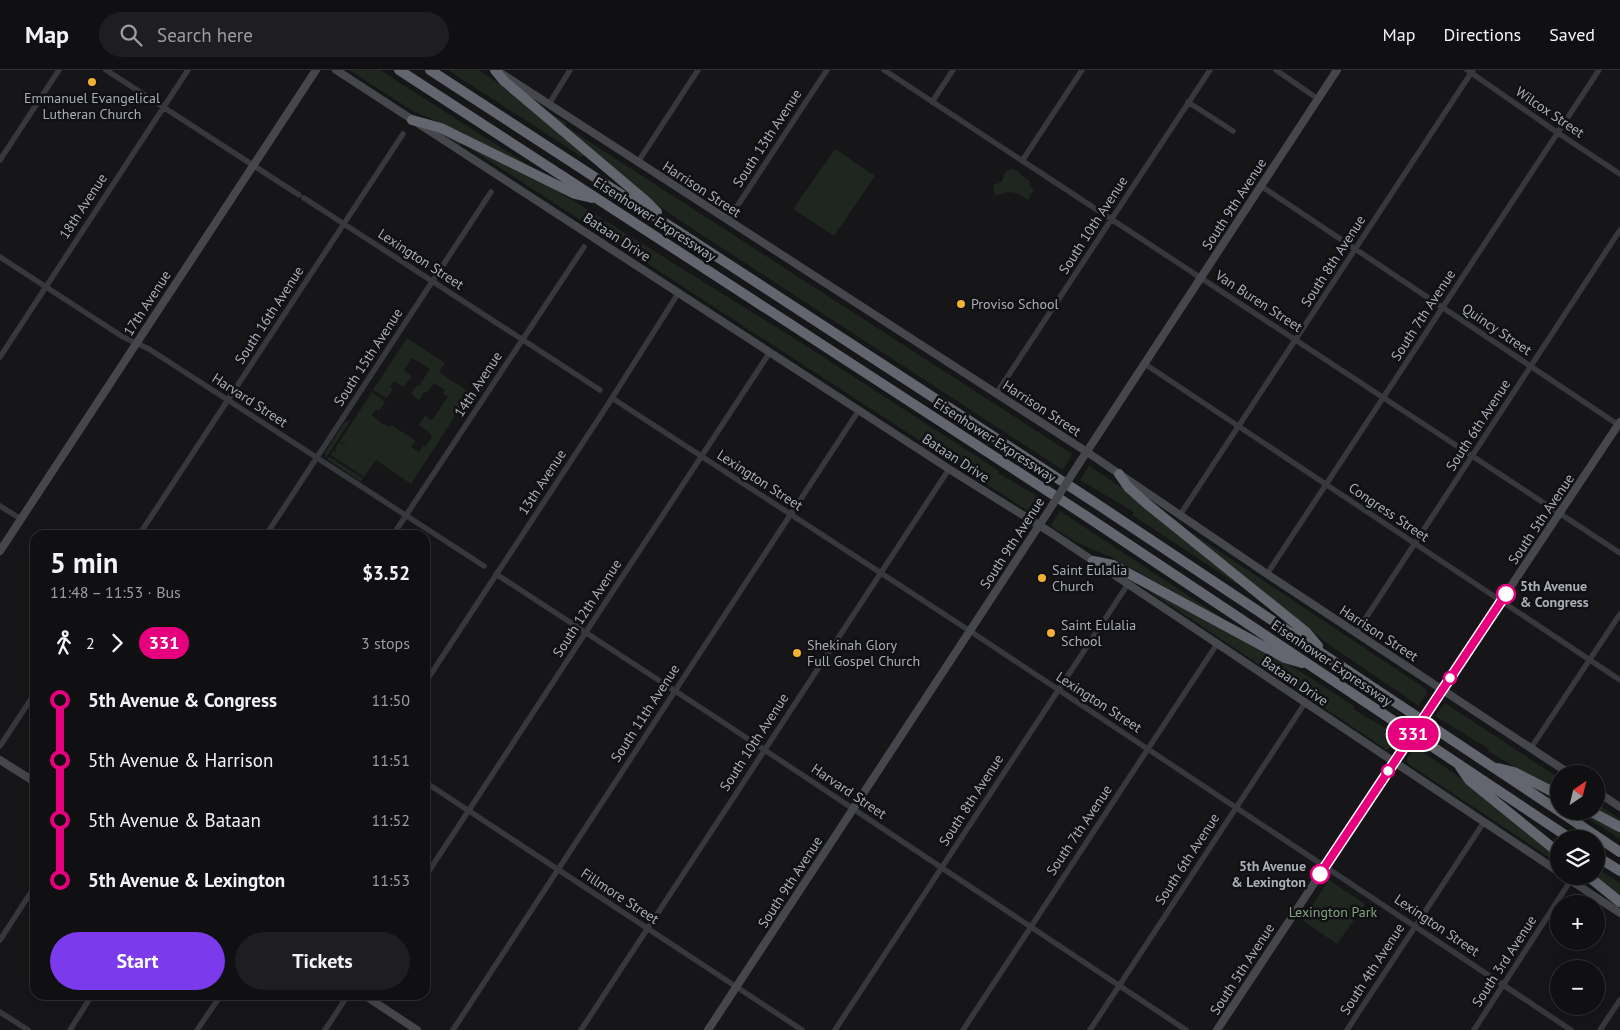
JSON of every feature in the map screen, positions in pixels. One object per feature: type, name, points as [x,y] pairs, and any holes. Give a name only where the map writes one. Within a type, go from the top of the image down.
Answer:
[{"type":"highway","name":"Eisenhower Expressway","points":[[399,70],[1086,516],[1558,830]]},
{"type":"highway","name":"Eisenhower Expressway","points":[[430,70],[1083,494],[1550,805]]},
{"type":"highway","points":[[496,70],[504,81],[646,201],[668,224]]},
{"type":"highway","points":[[412,120],[448,132],[575,194],[600,200]]},
{"type":"highway","points":[[1119,474],[1128,487],[1147,504],[1306,632],[1329,657]]},
{"type":"highway","points":[[1093,561],[1113,564],[1285,658],[1311,666]]},
{"type":"highway","points":[[1456,762],[1469,780],[1550,846]]},
{"type":"highway","points":[[1489,765],[1514,772],[1550,790]]},
{"type":"highway","points":[[1605,819],[1620,827]]},
{"type":"highway","name":"Eisenhower Expressway","points":[[1572,820],[1620,852]]},
{"type":"highway","points":[[1605,862],[1620,871]]},
{"type":"highway","points":[[1599,885],[1620,902]]},
{"type":"street","points":[[0,160],[59,70]]},
{"type":"street","name":"Lexington Street","points":[[106,70],[600,390]]},
{"type":"street","name":"18th Avenue","points":[[0,356],[188,70]]},
{"type":"street","name":"17th Avenue","points":[[0,552],[316,70]]},
{"type":"street","name":"Bataan Drive","points":[[336,70],[949,469],[1039,525],[1550,866]]},
{"type":"street","name":"Harrison Street","points":[[496,70],[1087,452],[1267,574],[1556,765]]},
{"type":"street","points":[[548,104],[570,70]]},
{"type":"street","points":[[638,162],[698,70]]},
{"type":"street","name":"South 13th Avenue","points":[[728,220],[827,70]]},
{"type":"street","name":"Van Buren Street","points":[[884,70],[1620,553]]},
{"type":"street","points":[[932,102],[953,70]]},
{"type":"street","points":[[1022,160],[1082,70]]},
{"type":"street","name":"South 10th Avenue","points":[[996,394],[1210,70]]},
{"type":"street","points":[[1276,70],[1318,99]]},
{"type":"street","name":"South 9th Avenue","points":[[708,1030],[1338,70]]},
{"type":"street","name":"South 7th Avenue","points":[[1267,574],[1599,70]]},
{"type":"street","name":"Wilcox Street","points":[[1470,71],[1620,174]]},
{"type":"street","name":"South 8th Avenue","points":[[1180,515],[1470,71]]},
{"type":"street","points":[[1188,102],[1234,131]]},
{"type":"street","name":"South 16th Avenue","points":[[142,530],[403,134]]},
{"type":"street","name":"Quincy Street","points":[[1261,186],[1619,424]]},
{"type":"street","name":"South 15th Avenue","points":[[269,530],[491,192]]},
{"type":"street","name":"South 6th Avenue","points":[[1356,633],[1620,230]]},
{"type":"street","name":"14th Avenue","points":[[396,530],[584,247]]},
{"type":"street","name":"Harvard Street","points":[[0,257],[124,338],[136,342],[228,400],[428,530]]},
{"type":"street","name":"13th Avenue","points":[[430,675],[612,398],[679,292]]},
{"type":"street","name":"South 12th Avenue","points":[[430,869],[770,352]]},
{"type":"street","name":"Congress Street","points":[[1144,364],[1620,680]]},
{"type":"street","name":"Lexington Street","points":[[612,398],[970,631],[1571,1030]]},
{"type":"street","name":"South 11th Avenue","points":[[453,1030],[859,410]]},
{"type":"street","name":"South 5th Avenue","points":[[1217,1030],[1619,424]]},
{"type":"street","name":"South 10th Avenue","points":[[581,1030],[949,469]]},
{"type":"street","points":[[0,506],[21,520]]},
{"type":"street","name":"Harvard Street","points":[[430,531],[484,566]]},
{"type":"street","name":"Harvard Street","points":[[496,574],[1186,1030]]},
{"type":"street","name":"South 8th Avenue","points":[[835,1030],[1128,584]]},
{"type":"street","points":[[1531,748],[1620,614]]},
{"type":"street","name":"South 7th Avenue","points":[[962,1030],[1217,644]]},
{"type":"street","points":[[0,746],[30,701]]},
{"type":"street","name":"South 6th Avenue","points":[[1090,1030],[1305,703]]},
{"type":"street","points":[[0,760],[30,779]]},
{"type":"street","name":"Fillmore Street","points":[[430,785],[802,1030]]},
{"type":"street","points":[[1605,797],[1620,807]]},
{"type":"street","name":"South 4th Avenue","points":[[1347,1030],[1484,822]]},
{"type":"street","name":"South 3rd Avenue","points":[[1474,1030],[1563,885]]},
{"type":"street","points":[[1578,885],[1620,913]]},
{"type":"street","points":[[0,940],[30,894]]},
{"type":"street","points":[[70,1030],[89,1000]]},
{"type":"street","points":[[197,1030],[218,1000]]},
{"type":"street","points":[[325,1030],[345,1000]]},
{"type":"street","points":[[372,1000],[417,1030]]},
{"type":"street","points":[[1600,1030],[1620,1000]]},
{"type":"street","points":[[0,1012],[28,1030]]},
{"type":"green space","points":[[349,70],[380,70],[525,163],[466,136],[464,133],[413,111]]},
{"type":"green space","points":[[448,70],[479,70],[501,85],[585,154],[582,157]]},
{"type":"green space","points":[[534,102],[566,123],[565,126],[1072,454],[1063,470],[673,216],[637,189]]},
{"type":"green space","points":[[440,132],[535,177],[797,340],[999,471],[998,473],[1044,500],[1034,514],[1031,513],[462,143],[460,145]]},
{"type":"green space","points":[[835,149],[875,176],[834,236],[793,209]]},
{"type":"green space","points":[[1012,169],[1030,181],[1030,186],[1034,190],[1028,200],[1012,192],[995,196],[993,185],[1002,182],[1005,172]]},
{"type":"green space","points":[[407,338],[445,363],[439,372],[470,393],[411,484],[376,460],[364,477],[331,455],[333,450],[335,452],[339,442],[349,448],[340,441],[372,392],[385,402],[379,411],[376,409],[372,415],[384,425],[390,427],[391,425],[415,440],[411,447],[419,452],[432,437],[431,434],[419,425],[425,416],[432,420],[448,397],[443,393],[445,390],[434,383],[419,400],[411,394],[417,385],[419,386],[430,369],[412,358],[404,370],[412,376],[404,387],[394,381],[390,387],[393,389],[387,398],[373,390]]},
{"type":"green space","points":[[350,421],[326,458],[325,452],[345,422]]},
{"type":"green space","points":[[329,457],[363,478],[361,482],[327,459]]},
{"type":"green space","points":[[1089,466],[1121,487],[1238,582],[1237,584],[1132,515],[1134,512],[1080,480]]},
{"type":"green space","points":[[1154,506],[1426,689],[1427,693],[1419,706],[1328,644]]},
{"type":"green space","points":[[1060,511],[1225,620],[1115,559],[1076,542],[1054,528],[1051,525]]},
{"type":"green space","points":[[1117,572],[1128,576],[1295,668],[1354,706],[1353,709],[1399,736],[1387,750],[1137,583],[1135,585]]},
{"type":"green space","points":[[1445,703],[1550,772],[1550,786],[1488,751],[1489,749],[1435,716]]},
{"type":"green space","points":[[1415,747],[1452,772],[1550,850],[1550,858],[1407,763],[1407,759]]},
{"type":"green space","points":[[1605,809],[1620,819],[1620,823],[1605,815]]},
{"type":"green space","points":[[1591,820],[1600,820],[1620,831],[1620,839]]},
{"type":"green space","points":[[1605,874],[1620,883],[1620,897],[1605,885]]},
{"type":"green space","name":"Lexington Park","points":[[1329,880],[1365,904],[1337,944],[1302,920]]},
{"type":"bus line","name":"331","points":[[1320,874],[1506,594]]},
{"type":"place","name":"Emmanuel Evangelical Lutheran Church","points":[[92,82]]},
{"type":"place","name":"Proviso School","points":[[961,304]]},
{"type":"place","name":"Saint Eulalia Church","points":[[1042,578]]},
{"type":"place","name":"5th Avenue & Congress","points":[[1506,594]]},
{"type":"place","name":"Saint Eulalia School","points":[[1051,633]]},
{"type":"place","name":"Shekinah Glory Full Gospel Church","points":[[797,653]]},
{"type":"place","name":"5th Avenue & Lexington","points":[[1320,874]]}]
